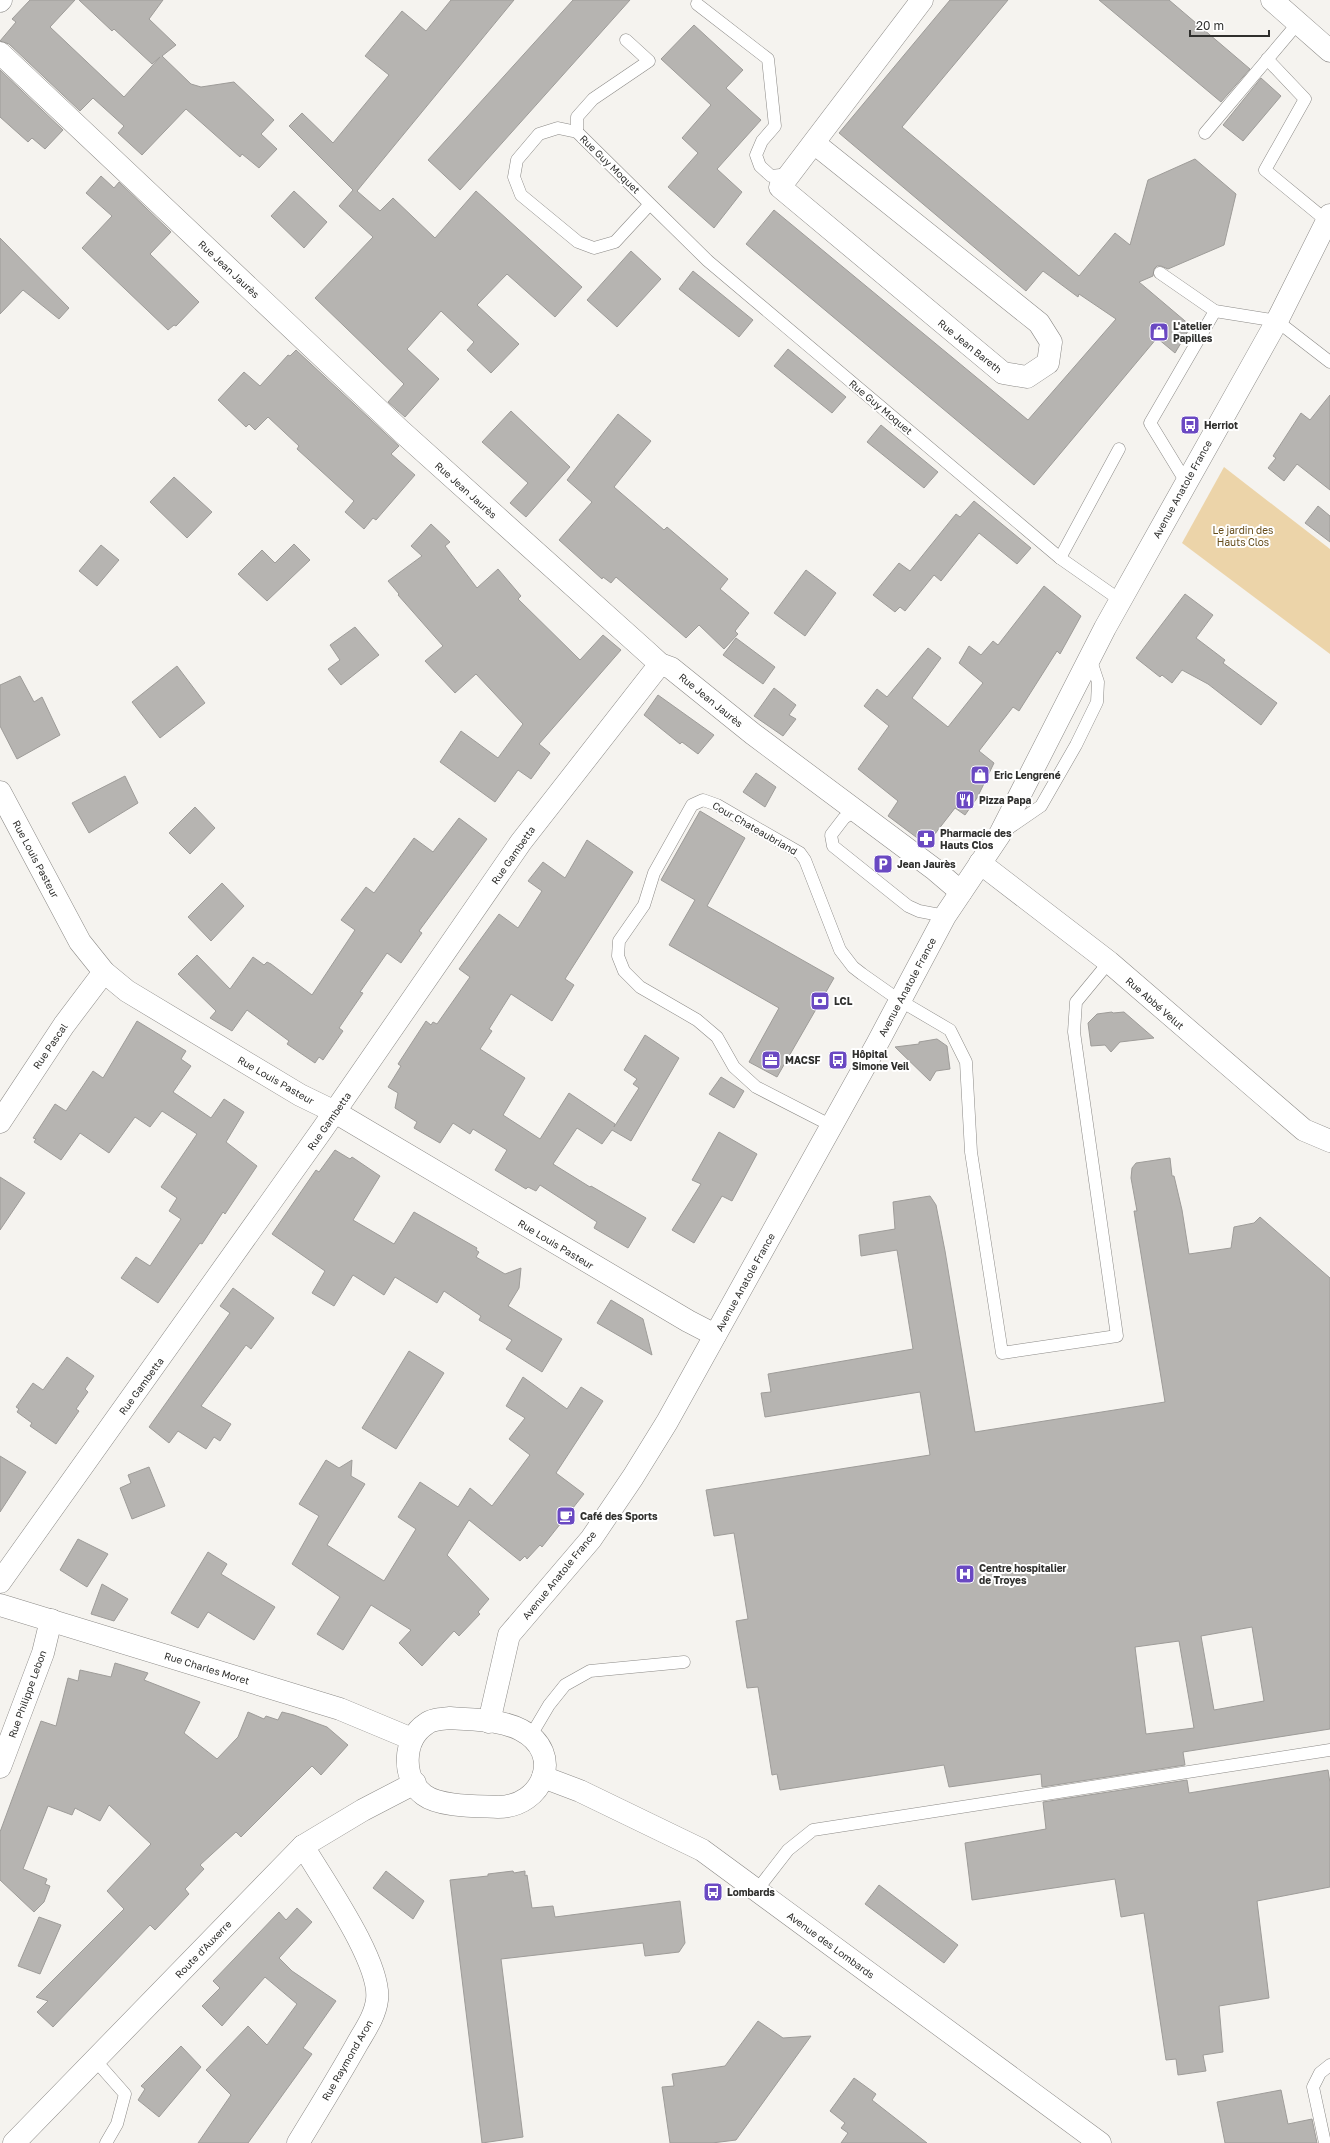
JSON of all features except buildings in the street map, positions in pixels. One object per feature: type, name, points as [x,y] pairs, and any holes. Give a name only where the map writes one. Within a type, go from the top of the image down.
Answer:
[{"type":"street","name":"Rue Jean Bareth","points":[[814,143],[1039,323],[1051,342],[1048,362],[1027,377],[1003,373],[780,187],[922,0]]},
{"type":"street","points":[[1272,0],[1330,51]]},
{"type":"street","name":"Rue Jean Jaurès","points":[[0,53],[401,431],[660,664],[671,668],[753,734],[934,869],[961,892]]},
{"type":"street","name":"Avenue Anatole France","points":[[489,1722],[510,1635],[590,1539],[633,1477],[715,1335],[832,1126],[945,916],[1000,834],[1120,600],[1277,321],[1328,218]]},
{"type":"street","name":"Rue Gambetta","points":[[0,1582],[335,1112],[521,842],[660,664]]},
{"type":"street","name":"Rue Louis Pasteur","points":[[0,792],[80,942],[104,972],[127,991],[300,1095],[335,1112],[688,1321],[715,1335]]},
{"type":"street","name":"Rue Abbé Velut","points":[[980,863],[1108,962],[1304,1130],[1330,1141]]},
{"type":"street","name":"Rue Pascal","points":[[0,1122],[64,1025],[104,972]]},
{"type":"street","name":"Rue Charles Moret","points":[[0,1605],[340,1709],[412,1739]]},
{"type":"street","name":"Rue Philippe Lebon","points":[[0,1767],[43,1653],[51,1620]]},
{"type":"street","points":[[450,1718],[507,1724],[530,1737],[538,1743],[546,1761],[544,1777],[537,1790],[527,1799],[510,1807],[437,1802],[423,1794],[415,1783],[407,1763],[408,1752],[412,1739],[427,1723],[438,1720],[450,1718]]},
{"type":"street","name":"Avenue des Lombards","points":[[544,1777],[580,1791],[702,1850],[1100,2143]]},
{"type":"street","name":"Route d'Auxerre","points":[[14,2143],[303,1846],[363,1810],[415,1783]]},
{"type":"street","name":"Rue Raymond Aron","points":[[298,2143],[341,2073],[373,2015],[377,2000],[373,1971],[360,1941],[303,1846]]},
{"type":"lane","points":[[697,4],[768,59],[775,126],[762,141],[756,155],[760,166],[771,176],[790,174]]},
{"type":"lane","points":[[1204,133],[1298,23]]},
{"type":"lane","points":[[577,132],[577,117],[593,99],[650,61],[626,40]]},
{"type":"lane","points":[[1267,59],[1305,99],[1265,170],[1328,218]]},
{"type":"lane","name":"Rue Guy Moquet","points":[[650,204],[615,242],[594,248],[578,242],[521,195],[514,177],[517,160],[539,134],[558,128],[577,132],[708,261],[1060,558],[1120,600]]},
{"type":"lane","points":[[1160,273],[1215,311],[1277,321],[1330,362]]},
{"type":"lane","points":[[1186,482],[1150,423],[1215,311]]},
{"type":"lane","points":[[1060,558],[1118,449]]},
{"type":"lane","name":"Cour Chateaubriand","points":[[832,1126],[756,1087],[734,1067],[717,1037],[702,1024],[640,987],[624,971],[618,956],[619,941],[644,905],[654,873],[692,804],[703,800],[717,805],[800,853],[805,860],[840,950],[853,967],[899,1000],[950,1030],[966,1062],[971,1152],[1002,1353],[1117,1336],[1074,1032],[1076,1002],[1108,962]]},
{"type":"lane","points":[[855,811],[844,818],[831,835],[833,846],[908,906],[919,911],[945,916]]},
{"type":"lane","points":[[530,1737],[549,1705],[565,1685],[590,1671],[684,1662]]},
{"type":"lane","points":[[757,1890],[788,1850],[814,1830],[1330,1750]]},
{"type":"lane","points":[[95,2060],[125,2094],[117,2124],[106,2143]]},
{"type":"lane","points":[[1325,2143],[1313,2087],[1320,2073],[1330,2065]]},
{"type":"green space","name":"Le jardin des Hauts Clos","points":[[1224,467],[1330,549],[1330,654],[1182,543]]},
{"type":"place","name":"L'atelier Papilles","points":[[1159,332]]},
{"type":"place","name":"Herriot","points":[[1190,425]]},
{"type":"place","name":"Eric Lengrené","points":[[980,775]]},
{"type":"place","name":"Pizza Papa","points":[[965,800]]},
{"type":"place","name":"Pharmacie des Hauts Clos","points":[[926,839]]},
{"type":"place","name":"Jean Jaurès","points":[[883,864]]},
{"type":"place","name":"LCL","points":[[820,1001]]},
{"type":"place","name":"MACSF","points":[[771,1060]]},
{"type":"place","name":"Hôpital Simone Veil","points":[[838,1060]]},
{"type":"place","name":"Café des Sports","points":[[566,1516]]},
{"type":"place","name":"Centre hospitalier de Troyes","points":[[965,1574]]},
{"type":"place","name":"Lombards","points":[[713,1892]]}]
